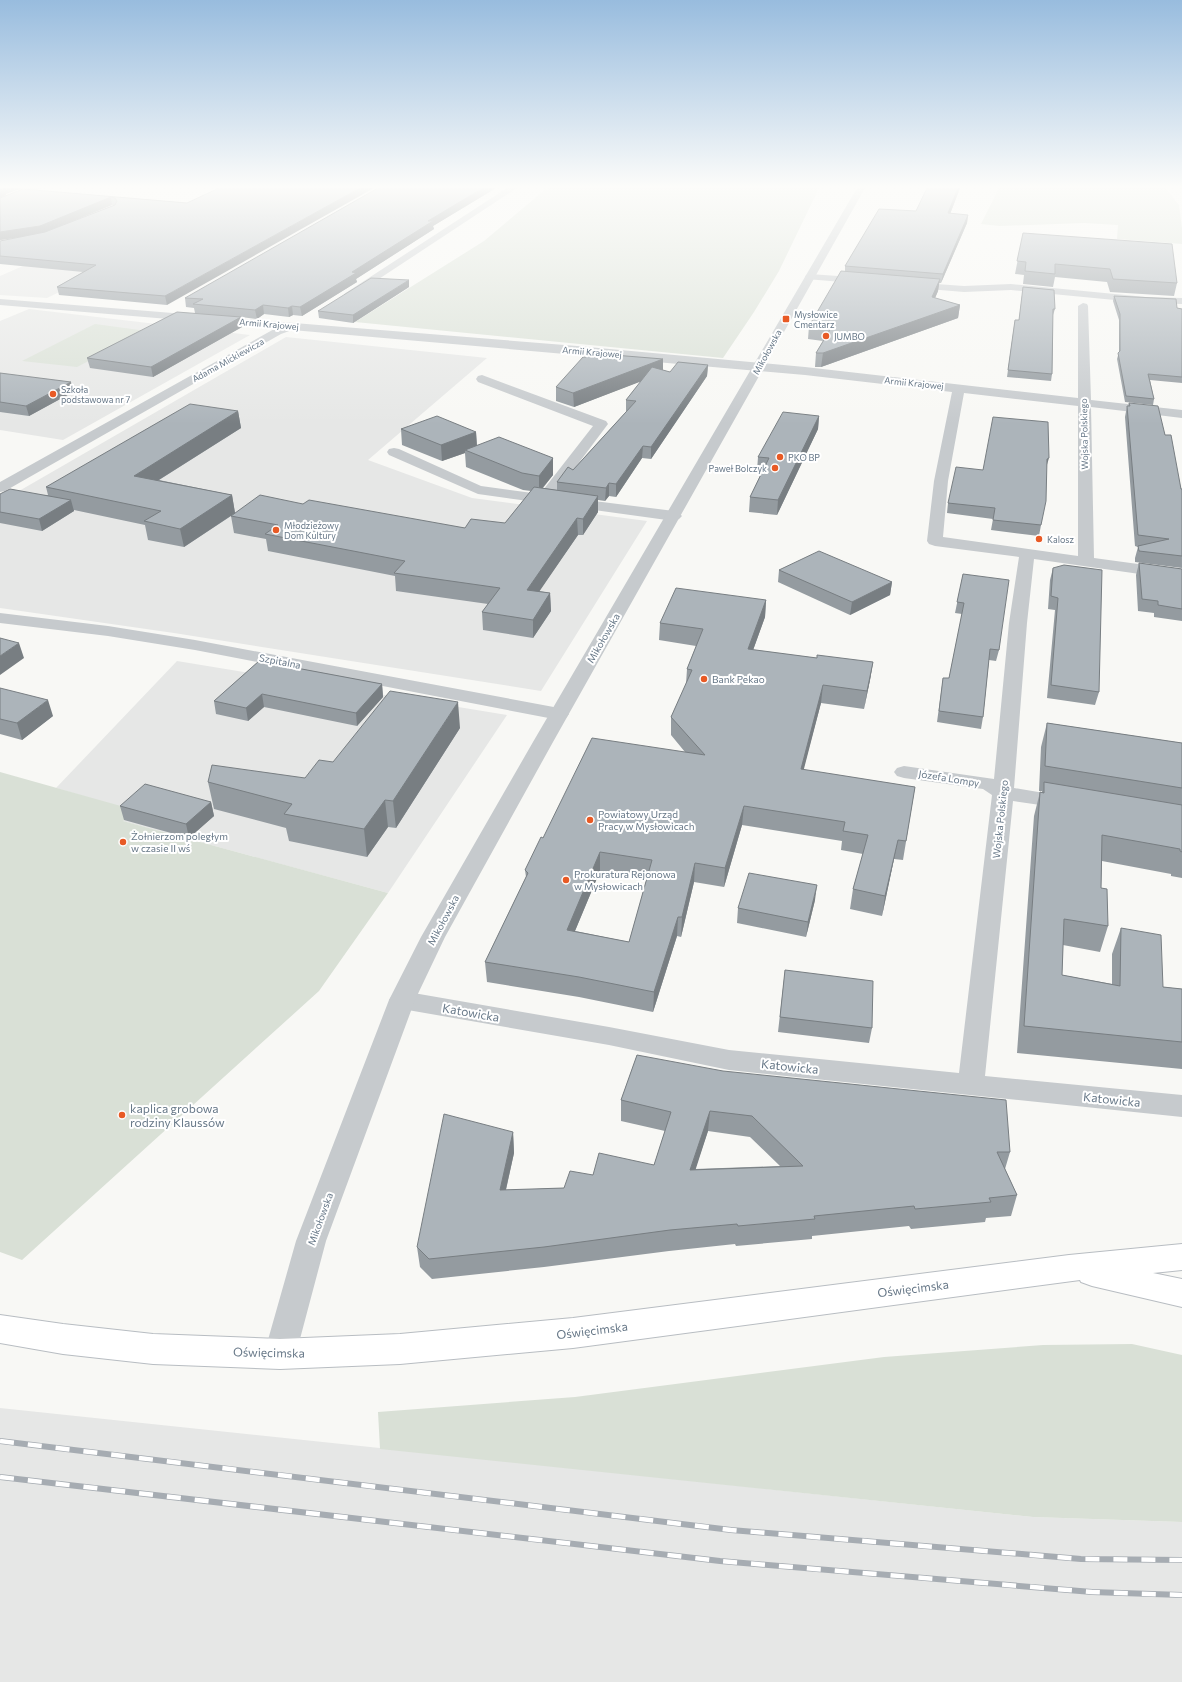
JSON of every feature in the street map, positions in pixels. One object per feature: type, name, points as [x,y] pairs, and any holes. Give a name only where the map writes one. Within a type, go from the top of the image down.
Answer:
[{"type":"main road","name":"Oświęcimska","points":[[0,1329],[63,1339],[153,1349],[280,1354],[400,1349],[573,1333],[1069,1268],[1182,1257]]},
{"type":"main road","points":[[1069,1268],[1182,1294]]},
{"type":"street","points":[[340,299],[392,266]]},
{"type":"street","name":"Mikołowska","points":[[280,1354],[311,1240],[402,1000],[433,937],[559,714],[816,266]]},
{"type":"street","points":[[810,277],[878,282]]},
{"type":"street","points":[[371,280],[386,281]]},
{"type":"street","points":[[894,284],[964,288],[1011,287],[1136,299],[1182,301]]},
{"type":"street","name":"Armii Krajowej","points":[[0,302],[758,367],[959,388],[1182,414]]},
{"type":"street","name":"Wojska Polskiego","points":[[1083,306],[1086,562]]},
{"type":"street","points":[[161,315],[173,308]]},
{"type":"street","name":"Adama Mickiewicza","points":[[0,488],[277,332],[309,318]]},
{"type":"street","points":[[482,380],[601,424],[544,498]]},
{"type":"street","points":[[959,388],[940,481],[935,541],[1182,575]]},
{"type":"street","points":[[394,452],[478,490],[674,516]]},
{"type":"street","name":"Wojska Polskiego","points":[[971,1085],[1003,792],[1018,623],[1027,554]]},
{"type":"street","name":"Szpitalna","points":[[0,618],[195,644],[559,714]]},
{"type":"street","name":"Józefa Lompy","points":[[904,772],[988,784],[1003,792],[1085,806]]},
{"type":"street","name":"Katowicka","points":[[402,1000],[609,1036],[729,1060],[1182,1106]]},
{"type":"shaded area","points":[[22,266],[94,266],[86,279],[47,298],[0,295],[0,276]]},
{"type":"shaded area","points":[[443,266],[781,266],[754,312],[723,358],[355,322]]},
{"type":"shaded area","points":[[29,309],[250,335],[63,440],[0,430],[0,321]]},
{"type":"shaded area","points":[[95,324],[147,331],[77,367],[22,361]]},
{"type":"shaded area","points":[[286,337],[487,358],[368,460],[472,498],[647,521],[541,691],[174,633],[0,608],[0,502]]},
{"type":"shaded area","points":[[177,661],[507,715],[388,893],[122,821],[134,811],[56,788]]},
{"type":"shaded area","points":[[0,772],[135,810],[123,821],[388,893],[319,991],[22,1260],[0,1252]]},
{"type":"shaded area","points":[[1132,1344],[1182,1355],[1182,1522],[1033,1517],[380,1449],[378,1412],[575,1397],[884,1357],[1043,1345]]},
{"type":"shaded area","points":[[0,1408],[1033,1517],[1182,1522],[1182,1682],[0,1682]]},
{"type":"building","points":[[93,266],[218,266],[165,296],[57,287]]},
{"type":"building","points":[[240,266],[361,266],[352,272],[356,273],[300,307],[292,306],[288,308],[263,305],[255,310],[193,304],[203,299],[185,298]]},
{"type":"building","points":[[851,266],[946,266],[943,274]]},
{"type":"building","points":[[1026,266],[1055,266],[1055,274],[1025,271]]},
{"type":"building","points":[[1082,266],[1175,266],[1177,283],[1113,279],[1110,269]]},
{"type":"building","points":[[841,271],[940,279],[932,297],[960,305],[823,353],[816,353],[831,328],[809,326]]},
{"type":"building","points":[[371,278],[409,280],[353,315],[318,311]]},
{"type":"building","points":[[1023,287],[1054,290],[1055,309],[1053,309],[1052,374],[1008,370],[1015,320],[1019,320]]},
{"type":"building","points":[[1114,296],[1176,299],[1177,308],[1182,309],[1182,377],[1148,374],[1154,399],[1126,396],[1118,353],[1120,351],[1120,314]]},
{"type":"building","points":[[177,312],[241,317],[151,367],[87,358]]},
{"type":"building","points":[[589,353],[663,359],[573,393],[556,387],[583,357],[586,357]]},
{"type":"building","points":[[678,362],[708,365],[651,447],[643,446],[616,484],[609,483],[606,488],[557,482],[568,467],[573,470],[636,401],[626,400],[652,367],[670,372]]},
{"type":"building","points":[[0,373],[71,382],[26,406],[0,402]]},
{"type":"building","points":[[1129,403],[1158,406],[1165,435],[1171,435],[1182,489],[1182,556],[1139,551],[1138,546],[1169,539],[1138,535],[1127,406],[1130,406]]},
{"type":"building","points":[[190,404],[238,411],[134,476],[232,495],[180,529],[144,521],[161,511],[46,487]]},
{"type":"building","points":[[783,412],[819,416],[778,500],[750,497],[769,458],[758,457]]},
{"type":"building","points":[[437,416],[476,432],[441,445],[401,429]]},
{"type":"building","points":[[993,417],[1048,422],[1049,458],[1047,459],[1046,501],[1041,525],[993,520],[995,508],[948,503],[956,467],[983,470]]},
{"type":"building","points":[[499,437],[553,458],[539,476],[522,473],[465,450]]},
{"type":"building","points":[[534,487],[598,496],[583,519],[577,518],[527,590],[550,593],[533,620],[482,612],[500,588],[394,573],[405,561],[265,534],[278,525],[231,516],[260,495],[303,504],[309,500],[465,528],[471,519],[505,523]]},
{"type":"building","points":[[10,489],[71,500],[39,519],[0,512],[0,494]]},
{"type":"building","points":[[819,551],[892,582],[852,602],[779,570]]},
{"type":"building","points":[[1139,563],[1182,569],[1182,609],[1158,605],[1158,601],[1142,599]]},
{"type":"building","points":[[1064,565],[1102,570],[1099,692],[1051,685],[1058,598],[1051,596],[1053,568]]},
{"type":"building","points":[[963,574],[1009,580],[999,650],[990,649],[983,717],[939,711],[943,678],[949,678],[964,603],[957,602]]},
{"type":"building","points":[[676,588],[766,600],[748,649],[817,658],[817,655],[873,662],[867,691],[823,685],[801,769],[915,787],[906,841],[898,840],[885,896],[853,889],[868,835],[843,831],[845,822],[744,806],[725,868],[695,863],[682,917],[678,917],[654,992],[579,977],[485,962],[528,873],[525,870],[541,837],[543,838],[592,738],[705,755],[671,717],[692,670],[687,669],[703,629],[660,623]],"holes":[[[600,852],[652,860],[629,942],[567,930]]]},
{"type":"building","points":[[0,638],[19,643],[0,656]]},
{"type":"building","points":[[259,661],[382,684],[356,713],[262,694],[246,708],[214,701]]},
{"type":"building","points":[[0,688],[48,700],[17,723],[0,719]]},
{"type":"building","points":[[390,691],[458,702],[393,801],[385,800],[364,829],[284,814],[292,804],[208,782],[212,765],[305,778],[319,760],[333,762]]},
{"type":"building","points":[[1047,723],[1182,743],[1182,788],[1045,766]]},
{"type":"building","points":[[1044,782],[1182,805],[1182,852],[1180,849],[1102,835],[1101,888],[1107,889],[1108,926],[1064,919],[1062,975],[1120,986],[1121,928],[1161,935],[1163,987],[1182,989],[1182,1042],[1024,1026],[1040,792],[1044,793]]},
{"type":"building","points":[[145,784],[211,802],[186,824],[120,806]]},
{"type":"building","points":[[749,873],[817,885],[808,922],[738,908]]},
{"type":"building","points":[[785,970],[873,981],[872,1028],[780,1017]]},
{"type":"building","points":[[637,1055],[723,1071],[1006,1100],[1010,1152],[997,1152],[1017,1195],[989,1198],[991,1202],[915,1209],[914,1206],[814,1216],[815,1219],[670,1230],[544,1247],[429,1259],[417,1247],[444,1114],[513,1132],[500,1190],[564,1188],[570,1171],[593,1175],[599,1153],[654,1165],[671,1112],[621,1100]],"holes":[[[710,1111],[752,1116],[803,1166],[690,1170]]]},
{"type":"railway","points":[[0,1441],[731,1530],[1081,1559],[1182,1560]]},
{"type":"railway","points":[[0,1477],[720,1561],[1092,1592],[1182,1595]]},
{"type":"place","name":"Mysłowice Cmentarz","points":[[786,319]]},
{"type":"place","name":"JUMBO","points":[[826,336]]},
{"type":"place","name":"Szkoła podstawowa nr 7","points":[[53,394]]},
{"type":"place","name":"PKO BP","points":[[780,457]]},
{"type":"place","name":"Paweł Bolczyk","points":[[775,468]]},
{"type":"place","name":"Młodzieżowy Dom Kultury","points":[[276,530]]},
{"type":"place","name":"Kalosz","points":[[1039,539]]},
{"type":"place","name":"Bank Pekao","points":[[704,679]]},
{"type":"place","name":"Powiatowy Urząd Pracy w Mysłowicach","points":[[590,820]]},
{"type":"place","name":"Żołnierzom poległym w czasie II wś","points":[[123,842]]},
{"type":"place","name":"Prokuratura Rejonowa w Mysłowicach","points":[[566,880]]},
{"type":"place","name":"kaplica grobowa rodziny Klaussów","points":[[122,1115]]}]
